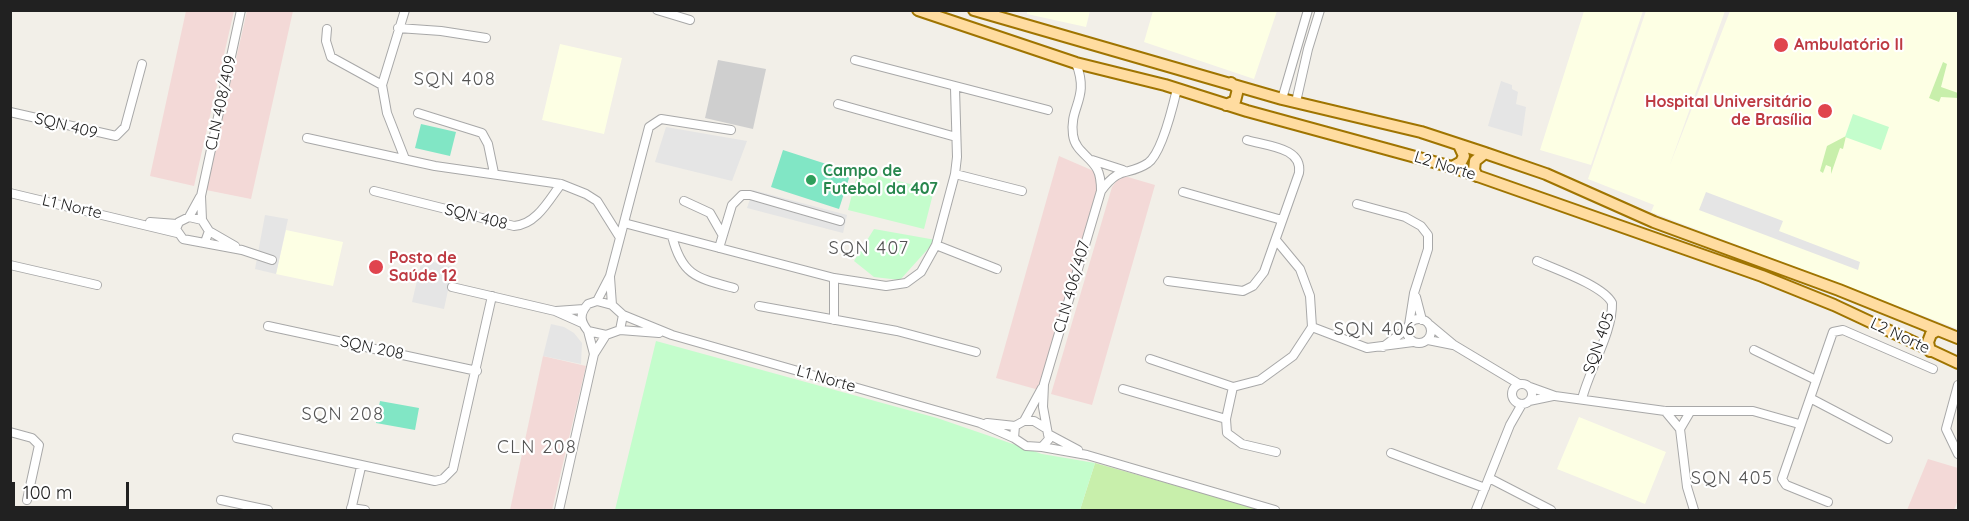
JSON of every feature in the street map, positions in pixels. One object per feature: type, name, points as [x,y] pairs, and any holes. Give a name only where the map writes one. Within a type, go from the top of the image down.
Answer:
[{"type":"main road","name":"L2 Norte","points":[[918,10],[1076,63],[1177,89],[1226,105],[1452,167],[1762,276],[1834,305],[1959,363]]},
{"type":"main road","name":"L2 Norte","points":[[974,10],[1231,82],[1282,99],[1421,132],[1485,153],[1546,174],[1654,222],[1959,338]]},
{"type":"main road","points":[[1047,53],[1043,45],[1051,32]]},
{"type":"main road","points":[[1226,105],[1235,101],[1239,95],[1238,89],[1231,82]]},
{"type":"main road","points":[[1452,167],[1461,162],[1464,156],[1459,145]]},
{"type":"main road","points":[[1477,176],[1474,170],[1475,161],[1485,153]]},
{"type":"main road","points":[[1930,351],[1928,342],[1931,334],[1938,330]]},
{"type":"street","name":"CLN 408/409","points":[[202,220],[201,196],[242,10]]},
{"type":"street","points":[[405,10],[382,85],[387,113],[405,159]]},
{"type":"street","points":[[657,10],[690,20]]},
{"type":"street","points":[[1282,99],[1308,10]]},
{"type":"street","points":[[1296,102],[1320,10]]},
{"type":"street","points":[[398,28],[441,31],[486,38]]},
{"type":"street","points":[[327,29],[326,41],[331,57],[382,85]]},
{"type":"street","points":[[855,60],[955,88],[1048,110]]},
{"type":"street","points":[[1076,63],[1083,87],[1073,123],[1073,136],[1076,146],[1090,160],[1100,177],[1101,192]]},
{"type":"street","name":"SQN 409","points":[[10,112],[116,136],[125,128],[142,64]]},
{"type":"street","points":[[624,223],[834,278],[886,286],[902,285],[921,272],[936,244],[955,174],[955,88]]},
{"type":"street","points":[[1101,192],[1110,180],[1123,170],[1142,166],[1155,156],[1177,89]]},
{"type":"street","points":[[837,105],[956,137]]},
{"type":"street","points":[[418,113],[482,133],[488,144],[494,173]]},
{"type":"street","points":[[597,301],[610,276],[647,132],[656,120],[731,130]]},
{"type":"street","points":[[307,138],[405,159],[561,184],[597,201],[619,236]]},
{"type":"street","points":[[1168,281],[1243,291],[1248,289],[1264,272],[1299,172],[1299,159],[1285,151],[1247,140]]},
{"type":"street","points":[[1090,160],[1123,170]]},
{"type":"street","points":[[955,174],[1022,191]]},
{"type":"street","name":"SQN 408","points":[[374,192],[514,226],[523,226],[534,217],[561,184]]},
{"type":"street","name":"CLN 406/407","points":[[1024,421],[1044,384],[1101,192]]},
{"type":"street","points":[[1183,192],[1282,220]]},
{"type":"street","name":"L1 Norte","points":[[10,193],[177,233]]},
{"type":"street","points":[[719,248],[733,202],[738,196],[748,194],[840,221]]},
{"type":"street","name":"CLN 408/409","points":[[189,217],[201,196]]},
{"type":"street","points":[[684,201],[710,213],[722,234]]},
{"type":"street","points":[[1358,204],[1405,217],[1425,232],[1428,249],[1414,293],[1408,326],[1409,338],[1413,342]]},
{"type":"street","points":[[242,250],[209,231],[202,220],[189,217],[177,224],[177,233],[188,241],[205,242],[242,250],[272,260]]},
{"type":"street","name":"L1 Norte","points":[[134,221],[177,224]]},
{"type":"street","points":[[205,242],[209,231]]},
{"type":"street","points":[[672,236],[676,254],[689,272],[734,288]]},
{"type":"street","points":[[1150,359],[1233,387],[1260,380],[1300,347],[1312,327],[1312,304],[1305,278],[1276,240]]},
{"type":"street","points":[[936,244],[997,269]]},
{"type":"street","name":"SQN 405","points":[[1537,261],[1593,288],[1607,296],[1612,303],[1610,321],[1582,399]]},
{"type":"street","points":[[10,265],[98,285]]},
{"type":"street","points":[[610,276],[612,305]]},
{"type":"street","points":[[834,278],[834,320]]},
{"type":"street","points":[[452,286],[555,312],[582,323],[588,331],[594,354]]},
{"type":"street","points":[[1414,293],[1422,320],[1454,345],[1497,370],[1516,387],[1510,425],[1476,510]]},
{"type":"street","points":[[237,438],[361,467],[435,481],[446,477],[453,469],[492,296]]},
{"type":"street","points":[[582,323],[584,309],[588,304],[597,301],[612,305],[623,315],[620,330],[606,335],[588,331]]},
{"type":"street","points":[[759,306],[897,331],[976,352]]},
{"type":"street","points":[[555,312],[584,309]]},
{"type":"street","name":"L1 Norte","points":[[623,315],[672,335],[980,423],[1014,438]]},
{"type":"street","points":[[1382,348],[1408,326],[1422,320]]},
{"type":"street","points":[[1428,340],[1430,325]]},
{"type":"street","name":"SQN 208","points":[[268,326],[477,370]]},
{"type":"street","points":[[1312,327],[1367,348],[1382,348],[1413,342],[1423,343],[1428,340],[1454,345]]},
{"type":"street","points":[[1828,502],[1784,484],[1783,476],[1832,333],[1838,329],[1933,369]]},
{"type":"street","name":"L1 Norte","points":[[620,330],[672,335]]},
{"type":"street","points":[[559,510],[594,354],[606,335]]},
{"type":"street","points":[[1754,350],[1816,380]]},
{"type":"street","name":"CLN 406/407","points":[[1044,384],[1043,407],[1048,431]]},
{"type":"street","points":[[1959,385],[1946,423],[1949,438],[1959,454]]},
{"type":"street","points":[[1233,387],[1226,419],[1227,433],[1234,441],[1276,452]]},
{"type":"street","name":"SQN 405","points":[[1516,387],[1530,387],[1555,396],[1665,411],[1730,409],[1753,411],[1800,424]]},
{"type":"street","points":[[1510,425],[1532,397],[1530,387]]},
{"type":"street","points":[[1123,388],[1226,419]]},
{"type":"street","name":"SQN 405","points":[[1526,403],[1555,396]]},
{"type":"street","points":[[1810,398],[1888,439]]},
{"type":"street","points":[[1514,400],[1526,403]]},
{"type":"street","points":[[1665,411],[1680,429],[1687,487],[1694,510]]},
{"type":"street","points":[[1680,429],[1690,412]]},
{"type":"street","points":[[1088,455],[1034,421],[1024,421],[1015,426],[1014,438],[1026,446],[1088,455],[1275,510]]},
{"type":"street","name":"L1 Norte","points":[[980,423],[1015,426]]},
{"type":"street","points":[[1042,447],[1048,439],[1048,431]]},
{"type":"street","points":[[10,432],[32,438],[39,445],[27,500]]},
{"type":"street","points":[[1391,453],[1485,488]]},
{"type":"street","points":[[361,467],[351,509],[365,510]]},
{"type":"street","points":[[1489,478],[1551,510]]},
{"type":"street","points":[[221,500],[268,510]]},
{"type":"shaded area","points":[[1027,10],[1090,11],[1086,27],[1027,14]]},
{"type":"shaded area","points":[[1153,10],[1277,11],[1254,79],[1144,42]]},
{"type":"shaded area","points":[[186,11],[234,11],[194,186],[150,176]]},
{"type":"shaded area","points":[[247,11],[293,11],[251,199],[206,190]]},
{"type":"shaded area","points":[[1584,11],[1643,11],[1591,165],[1540,150]]},
{"type":"shaded area","name":"Hospital Universitário de Brasília","points":[[1646,11],[1725,11],[1669,167],[1730,11],[1958,11],[1958,329],[1651,212],[1654,205],[1588,179]]},
{"type":"shaded area","points":[[560,44],[622,58],[604,134],[542,120]]},
{"type":"shaded area","points":[[718,60],[766,69],[753,129],[705,118]]},
{"type":"shaded area","points":[[1501,81],[1512,85],[1512,89],[1518,92],[1516,104],[1526,107],[1522,136],[1488,126]]},
{"type":"shaded area","points":[[666,127],[747,141],[732,181],[655,162]]},
{"type":"shaded area","points":[[1059,156],[1096,172],[1098,185],[1039,390],[996,378]]},
{"type":"shaded area","points":[[1121,175],[1155,185],[1092,405],[1051,394],[1112,187]]},
{"type":"shaded area","points":[[753,190],[847,215],[843,233],[747,208]]},
{"type":"shaded area","points":[[1706,192],[1783,221],[1779,231],[1860,262],[1858,270],[1699,210]]},
{"type":"shaded area","points":[[265,215],[288,219],[276,274],[255,269]]},
{"type":"shaded area","points":[[286,230],[343,242],[333,286],[276,274]]},
{"type":"shaded area","points":[[422,259],[453,267],[444,309],[412,302]]},
{"type":"shaded area","points":[[551,324],[564,327],[574,333],[582,343],[581,364],[543,356]]},
{"type":"shaded area","points":[[543,356],[586,366],[552,510],[510,510]]},
{"type":"shaded area","points":[[1579,417],[1666,452],[1645,504],[1557,469]]},
{"type":"shaded area","points":[[1928,459],[1958,468],[1958,500],[1954,510],[1907,510]]},
{"type":"green space","points":[[1943,62],[1947,64],[1941,87],[1958,93],[1958,98],[1941,97],[1939,102],[1929,98]]},
{"type":"green space","points":[[1853,114],[1889,127],[1881,150],[1845,137]]},
{"type":"green space","points":[[421,124],[456,132],[450,156],[415,148]]},
{"type":"green space","points":[[1846,136],[1843,149],[1840,148],[1831,174],[1831,167],[1826,165],[1823,173],[1820,171],[1827,146]]},
{"type":"green space","name":"Campo de Futebol da 407","points":[[783,150],[851,172],[839,209],[771,187]]},
{"type":"green space","points":[[858,171],[934,190],[924,229],[848,210]]},
{"type":"green space","points":[[874,229],[936,240],[900,280],[874,277],[854,261]]},
{"type":"green space","points":[[656,341],[937,418],[1042,454],[1095,463],[1080,510],[615,510]]},
{"type":"green space","points":[[380,401],[419,408],[415,430],[376,423]]},
{"type":"green space","points":[[1095,463],[1263,510],[1080,510]]},
{"type":"place","name":"Ambulatório II","points":[[1781,45]]},
{"type":"place","name":"Hospital Universitário de Brasília","points":[[1825,111]]},
{"type":"place","name":"Campo de Futebol da 407","points":[[811,180]]},
{"type":"place","name":"Posto de Saúde 12","points":[[376,267]]},
{"type":"district","name":"SQN 408","points":[[455,80]]},
{"type":"district","name":"SQN 407","points":[[869,249]]},
{"type":"district","name":"SQN 406","points":[[1375,330]]},
{"type":"district","name":"SQN 208","points":[[343,415]]},
{"type":"district","name":"CLN 208","points":[[537,448]]},
{"type":"district","name":"SQN 405","points":[[1732,479]]}]
